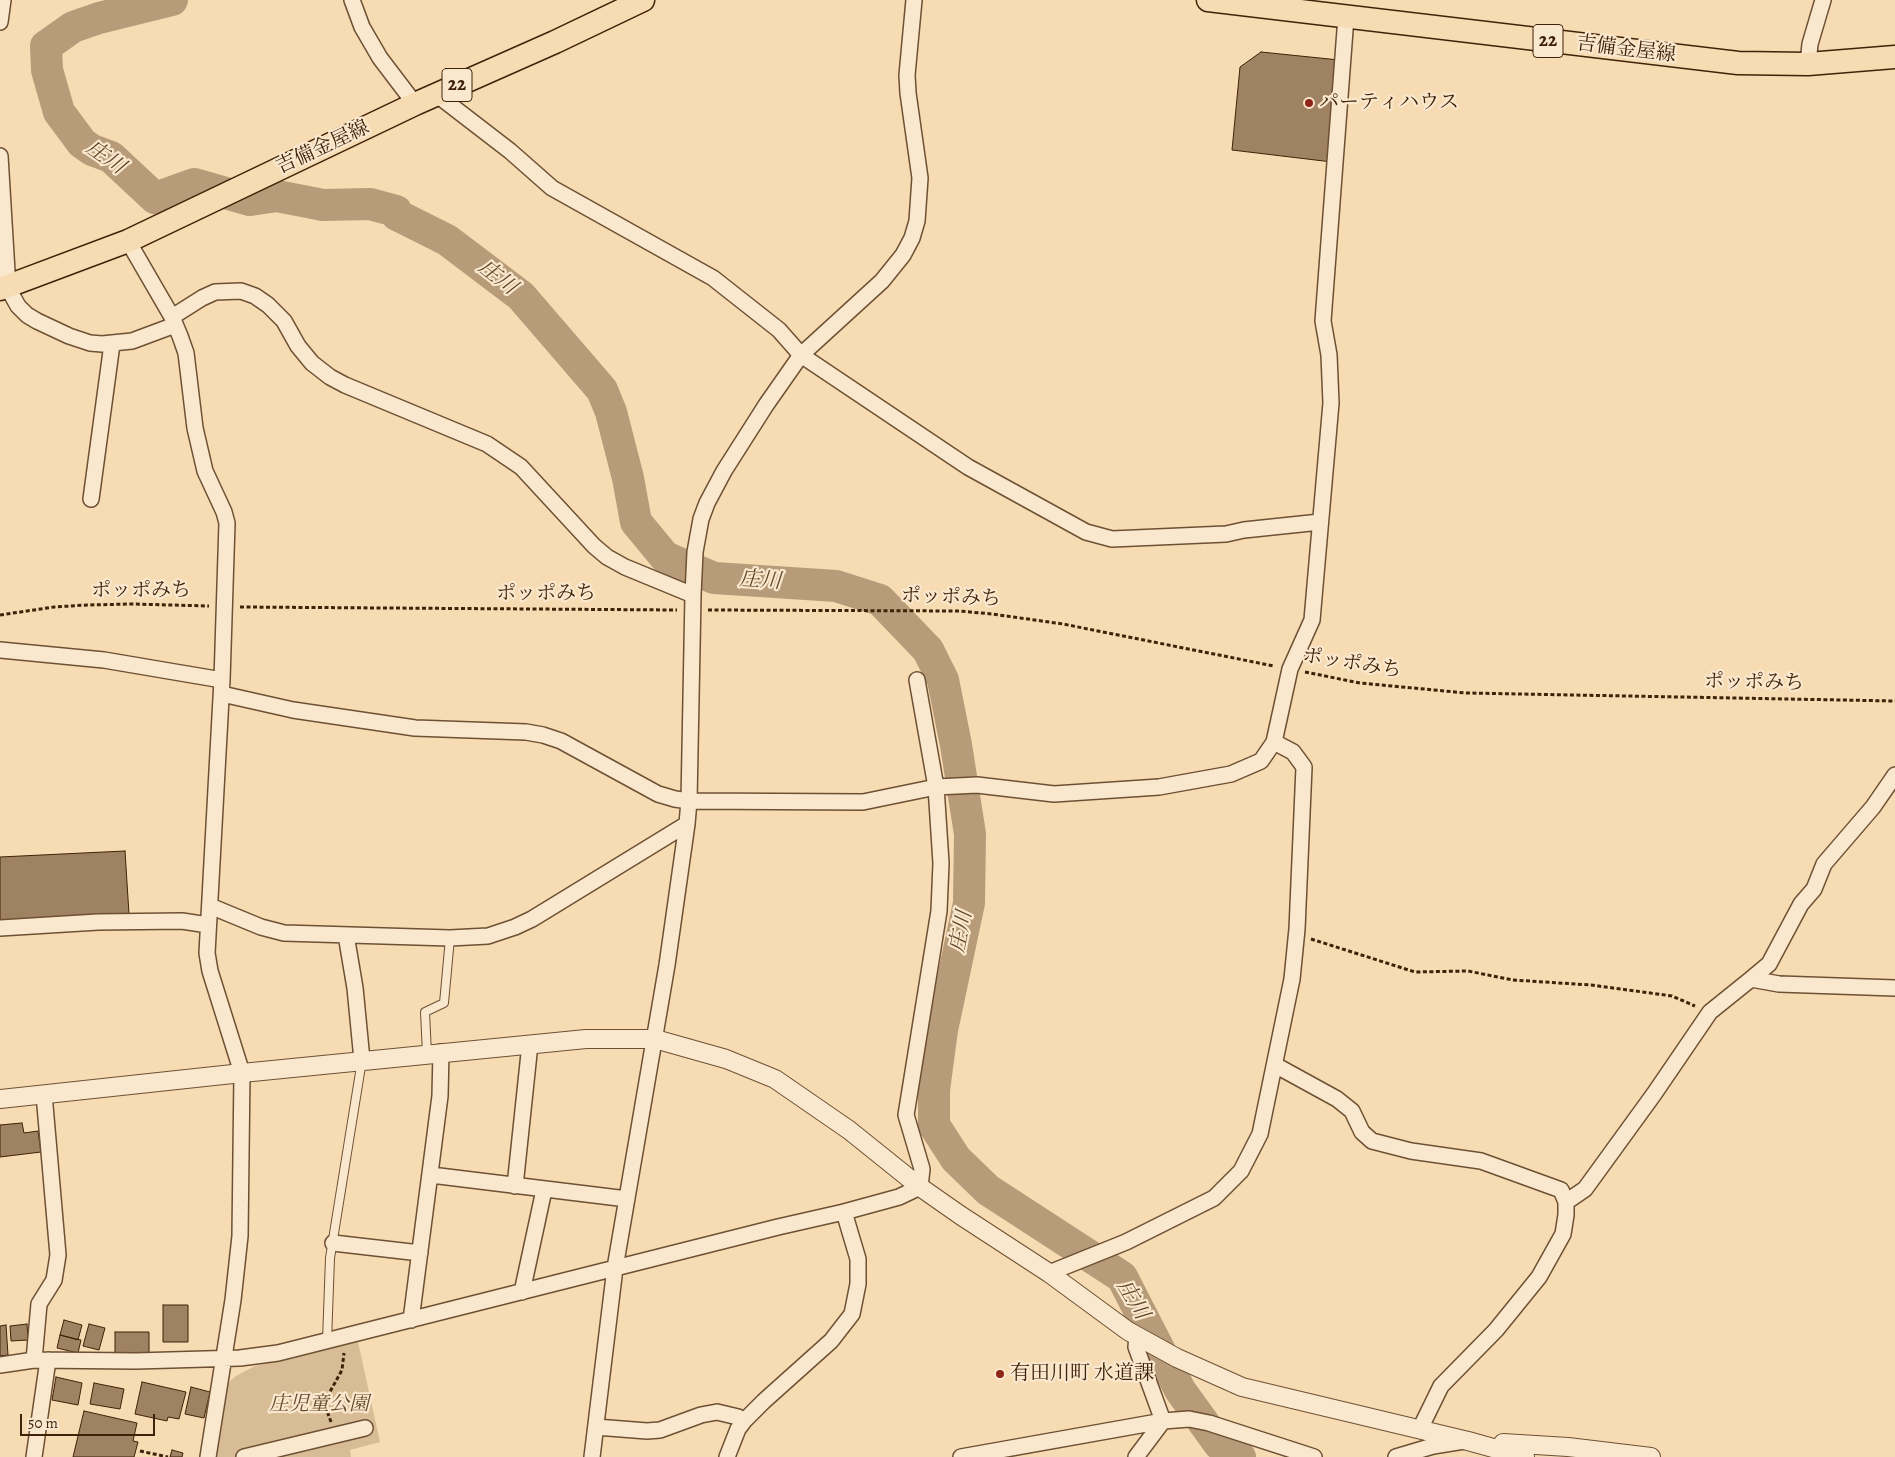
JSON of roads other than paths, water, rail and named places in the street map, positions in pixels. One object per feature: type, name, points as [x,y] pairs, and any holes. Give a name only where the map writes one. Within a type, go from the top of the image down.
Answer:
[{"type":"main road","name":"吉備金屋線","points":[[4,289],[128,241],[414,104],[643,0]]},
{"type":"main road","name":"吉備金屋線","points":[[1208,0],[1738,63],[1808,64],[1892,57]]},
{"type":"street","points":[[0,22],[3,0]]},
{"type":"street","points":[[352,0],[362,27],[380,58],[414,104]]},
{"type":"street","points":[[592,1457],[615,1268],[655,1039],[687,824],[693,595],[698,535],[707,503],[740,446],[801,355],[882,280],[903,255],[912,238],[917,221],[920,178],[907,75],[914,0]]},
{"type":"street","points":[[1808,64],[1810,44],[1822,0]]},
{"type":"street","points":[[0,650],[104,660],[222,687],[293,710],[415,728],[526,732],[543,735],[561,741],[658,794],[675,799],[863,802],[936,787],[977,784],[1054,794],[1158,788],[1230,774],[1261,762],[1274,742],[1290,669],[1312,620],[1331,403],[1329,355],[1323,321],[1346,17]]},
{"type":"street","points":[[436,94],[510,150],[552,188],[713,278],[779,330],[801,355],[968,467],[1086,532],[1112,539],[1121,539],[1226,534],[1244,530],[1320,522]]},
{"type":"street","points":[[0,156],[4,289],[18,306],[37,321],[90,343],[112,344],[132,341],[159,332],[215,292],[241,291],[255,296],[268,305],[284,321],[298,346],[312,363],[330,377],[351,388],[487,444],[520,467],[594,546],[607,557],[625,567],[693,595]]},
{"type":"street","points":[[128,241],[174,321],[186,353],[195,428],[205,471],[224,512],[227,523],[226,607],[207,954],[210,971],[242,1072],[240,1236],[234,1300],[208,1457]]},
{"type":"street","points":[[90,499],[112,344]]},
{"type":"street","points":[[916,680],[936,787],[941,863],[939,911],[906,1114],[922,1169],[920,1187]]},
{"type":"street","points":[[1049,1274],[1126,1242],[1214,1198],[1241,1171],[1260,1134],[1292,979],[1296,935],[1304,766],[1293,752],[1274,742]]},
{"type":"street","points":[[1566,1202],[1585,1189],[1654,1094],[1710,1012],[1769,964],[1801,904],[1814,889],[1824,864],[1873,807],[1895,775]]},
{"type":"street","points":[[210,906],[260,927],[296,934],[450,938],[488,936],[515,928],[687,824]]},
{"type":"street","points":[[0,928],[98,922],[182,922],[208,925]]},
{"type":"street","points":[[346,935],[355,988],[362,1060]]},
{"type":"street","points":[[1751,979],[1779,984],[1895,988]]},
{"type":"street","points":[[0,1099],[242,1072],[530,1044],[586,1039],[655,1039],[726,1059],[775,1079],[849,1130],[920,1187],[1137,1336],[1177,1358],[1242,1387],[1420,1429],[1525,1457]]},
{"type":"street","points":[[515,1186],[530,1044]]},
{"type":"street","points":[[411,1320],[440,1096],[434,1053]]},
{"type":"street","points":[[1275,1066],[1337,1100],[1352,1111],[1362,1132],[1372,1141],[1411,1151],[1481,1161],[1561,1190],[1566,1202],[1563,1234],[1539,1277],[1496,1330],[1441,1386],[1420,1429]]},
{"type":"street","points":[[34,1457],[41,1360],[39,1304],[54,1280],[58,1255],[44,1094]]},
{"type":"street","points":[[430,1175],[626,1199]]},
{"type":"street","points":[[0,1365],[41,1360],[136,1361],[266,1355],[844,1212],[899,1197],[920,1187]]},
{"type":"street","points":[[522,1292],[544,1190]]},
{"type":"street","points":[[728,1457],[738,1429],[744,1421],[831,1341],[852,1314],[858,1284],[858,1259],[844,1212]]},
{"type":"street","points":[[332,1242],[420,1253]]},
{"type":"street","points":[[1137,1336],[1136,1347],[1163,1420]]},
{"type":"street","points":[[596,1427],[647,1431],[660,1430],[701,1415],[717,1412],[738,1417],[744,1421]]},
{"type":"street","points":[[961,1457],[1163,1420],[1189,1419],[1209,1423],[1314,1457]]},
{"type":"street","points":[[1136,1457],[1163,1420]]},
{"type":"street","points":[[244,1457],[365,1428]]},
{"type":"street","points":[[1396,1457],[1434,1446],[1468,1441],[1568,1447],[1651,1457]]},
{"type":"lane","points":[[434,1053],[425,1012],[444,1003],[450,938]]},
{"type":"lane","points":[[334,1339],[329,1285],[332,1242],[362,1060]]},
{"type":"waterway","name":"庄川","points":[[172,0],[99,18],[73,27],[46,46],[47,70],[59,112],[82,143],[92,150],[111,157],[155,198],[194,184],[250,200],[277,196],[323,205],[370,204],[396,211],[397,215],[447,240],[521,296],[602,390],[611,412],[628,478],[636,522],[665,557],[714,578],[836,586],[880,600],[928,650],[943,680],[956,745],[970,834],[969,903],[942,1030],[934,1090],[934,1125],[956,1159],[988,1190],[1122,1277],[1180,1390],[1219,1444],[1240,1457]]},
{"type":"place","name":"パーティハウス","points":[[1309,103]]},
{"type":"place","name":"有田川町 水道課","points":[[1000,1374]]},
{"type":"park label","name":"庄児童公園","points":[[319,1405]]}]
